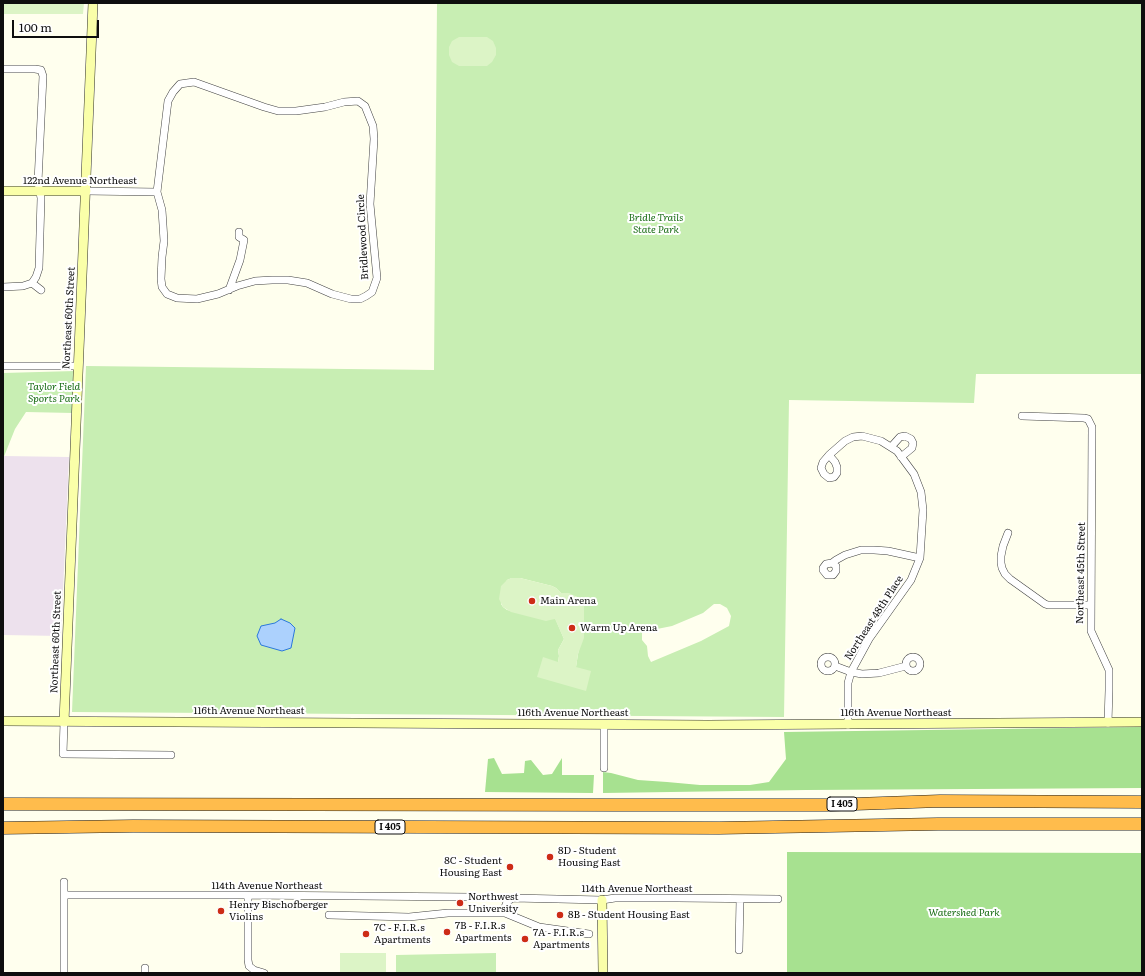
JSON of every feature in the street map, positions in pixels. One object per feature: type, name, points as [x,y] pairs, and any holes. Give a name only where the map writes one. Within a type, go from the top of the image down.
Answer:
[{"type":"highway","name":"I 405","points":[[3,804],[827,805],[940,801],[1142,802]]},
{"type":"highway","name":"I 405","points":[[3,828],[133,826],[719,828],[938,824],[1142,824]]},
{"type":"street","name":"Northeast 60th Street","points":[[93,3],[63,754],[171,755]]},
{"type":"street","points":[[3,69],[41,70],[43,76],[38,182],[41,198],[39,268],[32,283],[23,286],[3,286]]},
{"type":"street","name":"Bridlewood Circle","points":[[194,82],[278,111],[296,111],[325,107],[344,102],[358,101],[365,106],[373,126],[374,139],[370,204],[377,278],[372,292],[360,299],[351,299],[332,294],[307,283],[288,280],[255,281],[228,290],[197,299],[177,298],[167,294],[162,287],[161,279],[164,241],[162,210],[157,192],[168,101],[173,92],[180,84],[194,82]]},
{"type":"street","name":"122nd Avenue Northeast","points":[[3,191],[157,192]]},
{"type":"street","points":[[228,290],[240,260],[244,240],[239,237],[239,232]]},
{"type":"street","points":[[32,283],[41,290]]},
{"type":"street","points":[[3,366],[78,366]]},
{"type":"street","name":"Northeast 45th Street","points":[[1022,416],[1084,418],[1089,421],[1092,427],[1090,621],[1092,635],[1109,670],[1108,723]]},
{"type":"street","points":[[829,455],[845,441],[853,437],[862,436],[881,441],[896,452]]},
{"type":"street","points":[[905,436],[911,438],[913,443],[912,448],[896,452],[900,437],[905,436]]},
{"type":"street","name":"Northeast 48th Place","points":[[848,725],[848,683],[851,672],[869,639],[911,580],[920,558],[923,510],[921,492],[914,474],[896,452]]},
{"type":"street","points":[[1008,533],[1001,556],[1002,568],[1010,579],[1048,605],[1090,605]]},
{"type":"street","points":[[832,563],[845,555],[861,550],[888,551],[920,558]]},
{"type":"street","points":[[836,666],[851,672],[862,674],[879,673],[906,666]]},
{"type":"street","name":"116th Avenue Northeast","points":[[3,721],[848,725],[1142,722]]},
{"type":"street","points":[[604,724],[604,768]]},
{"type":"street","points":[[64,882],[64,973]]},
{"type":"street","name":"114th Avenue Northeast","points":[[64,896],[470,897]]},
{"type":"street","points":[[248,896],[249,966],[254,970],[264,973]]},
{"type":"street","name":"114th Avenue Northeast","points":[[505,913],[507,902],[513,898],[602,900],[630,898],[778,899]]},
{"type":"street","points":[[739,950],[740,899]]},
{"type":"street","points":[[602,900],[603,973]]},
{"type":"street","points":[[329,915],[409,917],[448,913],[505,913],[539,927],[589,934]]},
{"type":"shaded area","points":[[4,456],[69,457],[61,636],[3,635]]},
{"type":"green space","points":[[3,3],[84,3],[83,14],[3,14]]},
{"type":"green space","name":"Bridle Trails State Park","points":[[437,3],[1142,3],[1142,374],[976,374],[974,403],[789,400],[784,717],[72,712],[86,366],[434,370]],"holes":[[[512,578],[520,578],[552,586],[561,593],[579,598],[584,604],[580,646],[576,667],[558,662],[558,650],[564,639],[555,618],[553,619],[507,610],[503,607],[501,604],[507,580]],[[714,604],[720,604],[727,608],[731,616],[729,626],[701,641],[651,662],[648,656],[647,646],[642,640],[642,632],[672,626],[703,613]]]},
{"type":"green space","points":[[459,37],[487,37],[493,41],[496,48],[496,55],[492,62],[487,66],[459,66],[452,62],[449,55],[449,47],[452,41]]},
{"type":"green space","name":"Taylor Field Sports Park","points":[[75,371],[73,413],[26,412],[15,429],[3,459],[3,373]]},
{"type":"green space","points":[[511,578],[520,578],[552,586],[561,593],[569,593],[579,598],[584,604],[584,638],[578,654],[576,667],[591,671],[586,691],[537,677],[543,657],[558,662],[558,650],[564,639],[555,619],[546,621],[511,612],[503,607],[499,599],[501,586]]},
{"type":"green space","points":[[1142,727],[1142,788],[603,793],[603,772],[638,780],[700,785],[750,785],[769,782],[786,759],[784,732]]},
{"type":"green space","points":[[494,758],[502,774],[524,773],[525,761],[531,760],[543,775],[552,774],[562,758],[562,775],[594,775],[593,793],[485,792],[488,759]]},
{"type":"green space","name":"Watershed Park","points":[[787,852],[1142,853],[1142,973],[787,973]]},
{"type":"green space","points":[[340,953],[386,953],[386,973],[340,973]]},
{"type":"green space","points":[[496,953],[496,973],[396,973],[396,955]]},
{"type":"water","points":[[281,619],[290,623],[295,628],[291,648],[282,651],[261,645],[257,636],[261,626],[275,623]]},
{"type":"place","name":"Main Arena","points":[[532,601]]},
{"type":"place","name":"Warm Up Arena","points":[[572,628]]},
{"type":"place","name":"8D - Student Housing East","points":[[550,857]]},
{"type":"place","name":"8C - Student Housing East","points":[[510,867]]},
{"type":"place","name":"Northwest University","points":[[460,903]]},
{"type":"place","name":"Henry Bischofberger Violins","points":[[221,911]]},
{"type":"place","name":"8B - Student Housing East","points":[[560,915]]},
{"type":"place","name":"7B - F.I.R.s Apartments","points":[[447,932]]},
{"type":"place","name":"7C - F.I.R.s Apartments","points":[[366,934]]},
{"type":"place","name":"7A - F.I.R.s Apartments","points":[[525,939]]}]
